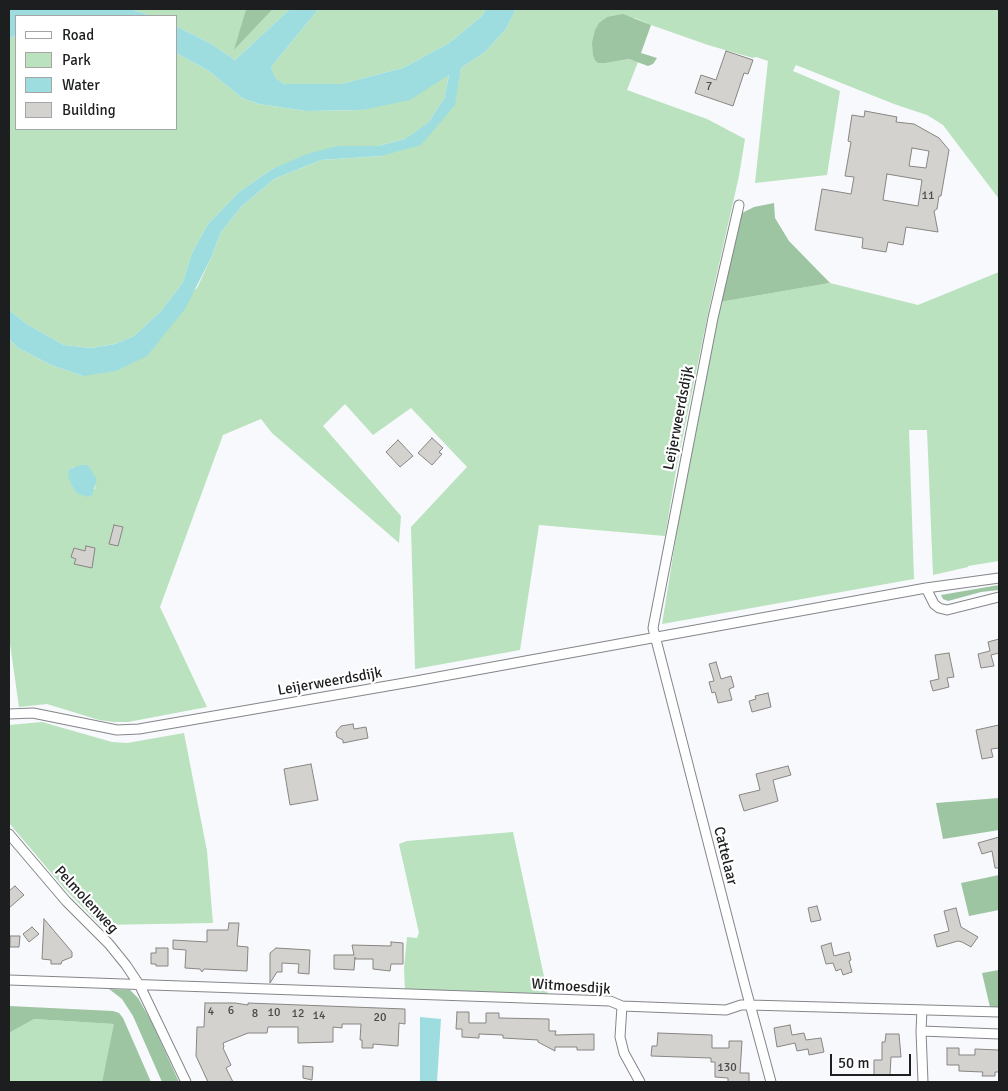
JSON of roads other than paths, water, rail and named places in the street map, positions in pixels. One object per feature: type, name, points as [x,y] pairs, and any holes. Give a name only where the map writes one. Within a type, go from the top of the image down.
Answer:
[{"type":"street","name":"Leijerweerdsdijk","points":[[655,637],[652,628],[668,541],[713,318],[739,205]]},
{"type":"street","name":"Leijerweerdsdijk","points":[[9,714],[33,713],[117,730],[140,729],[926,588],[999,578]]},
{"type":"street","points":[[926,588],[934,604],[939,608],[947,610],[999,597]]},
{"type":"street","name":"Cattelaar","points":[[655,637],[771,1082]]},
{"type":"street","name":"Pelmolenweg","points":[[9,834],[66,901],[109,944],[126,965],[140,986],[186,1082]]},
{"type":"street","name":"Witmoesdijk","points":[[9,980],[591,1000],[610,1001],[622,1006],[726,1010],[741,1005],[750,1005],[999,1012]]},
{"type":"street","points":[[622,1006],[620,1038],[624,1053],[640,1082]]},
{"type":"street","points":[[922,1010],[923,1082]]},
{"type":"street","points":[[921,1031],[999,1034]]},
{"type":"water","points":[[9,9],[131,9],[149,15],[15,15],[15,36],[9,39]]},
{"type":"water","points":[[290,9],[316,9],[317,11],[271,67],[275,78],[284,84],[341,84],[403,68],[449,43],[482,16],[486,9],[516,9],[506,29],[485,52],[461,68],[455,105],[421,145],[381,156],[321,160],[274,179],[242,206],[221,232],[211,258],[185,309],[147,356],[116,371],[83,376],[51,365],[18,348],[9,339],[9,310],[28,325],[64,345],[91,348],[115,344],[134,336],[161,311],[183,282],[192,253],[208,224],[239,192],[272,169],[307,154],[337,146],[378,146],[405,139],[428,123],[444,99],[449,75],[410,100],[362,110],[306,111],[259,104],[242,98],[209,71],[178,54],[178,27],[210,43],[235,60]]},
{"type":"water","points":[[88,465],[97,480],[92,495],[88,497],[78,494],[69,479],[69,469]]},
{"type":"water","points":[[420,1017],[441,1019],[437,1082],[420,1082]]}]
